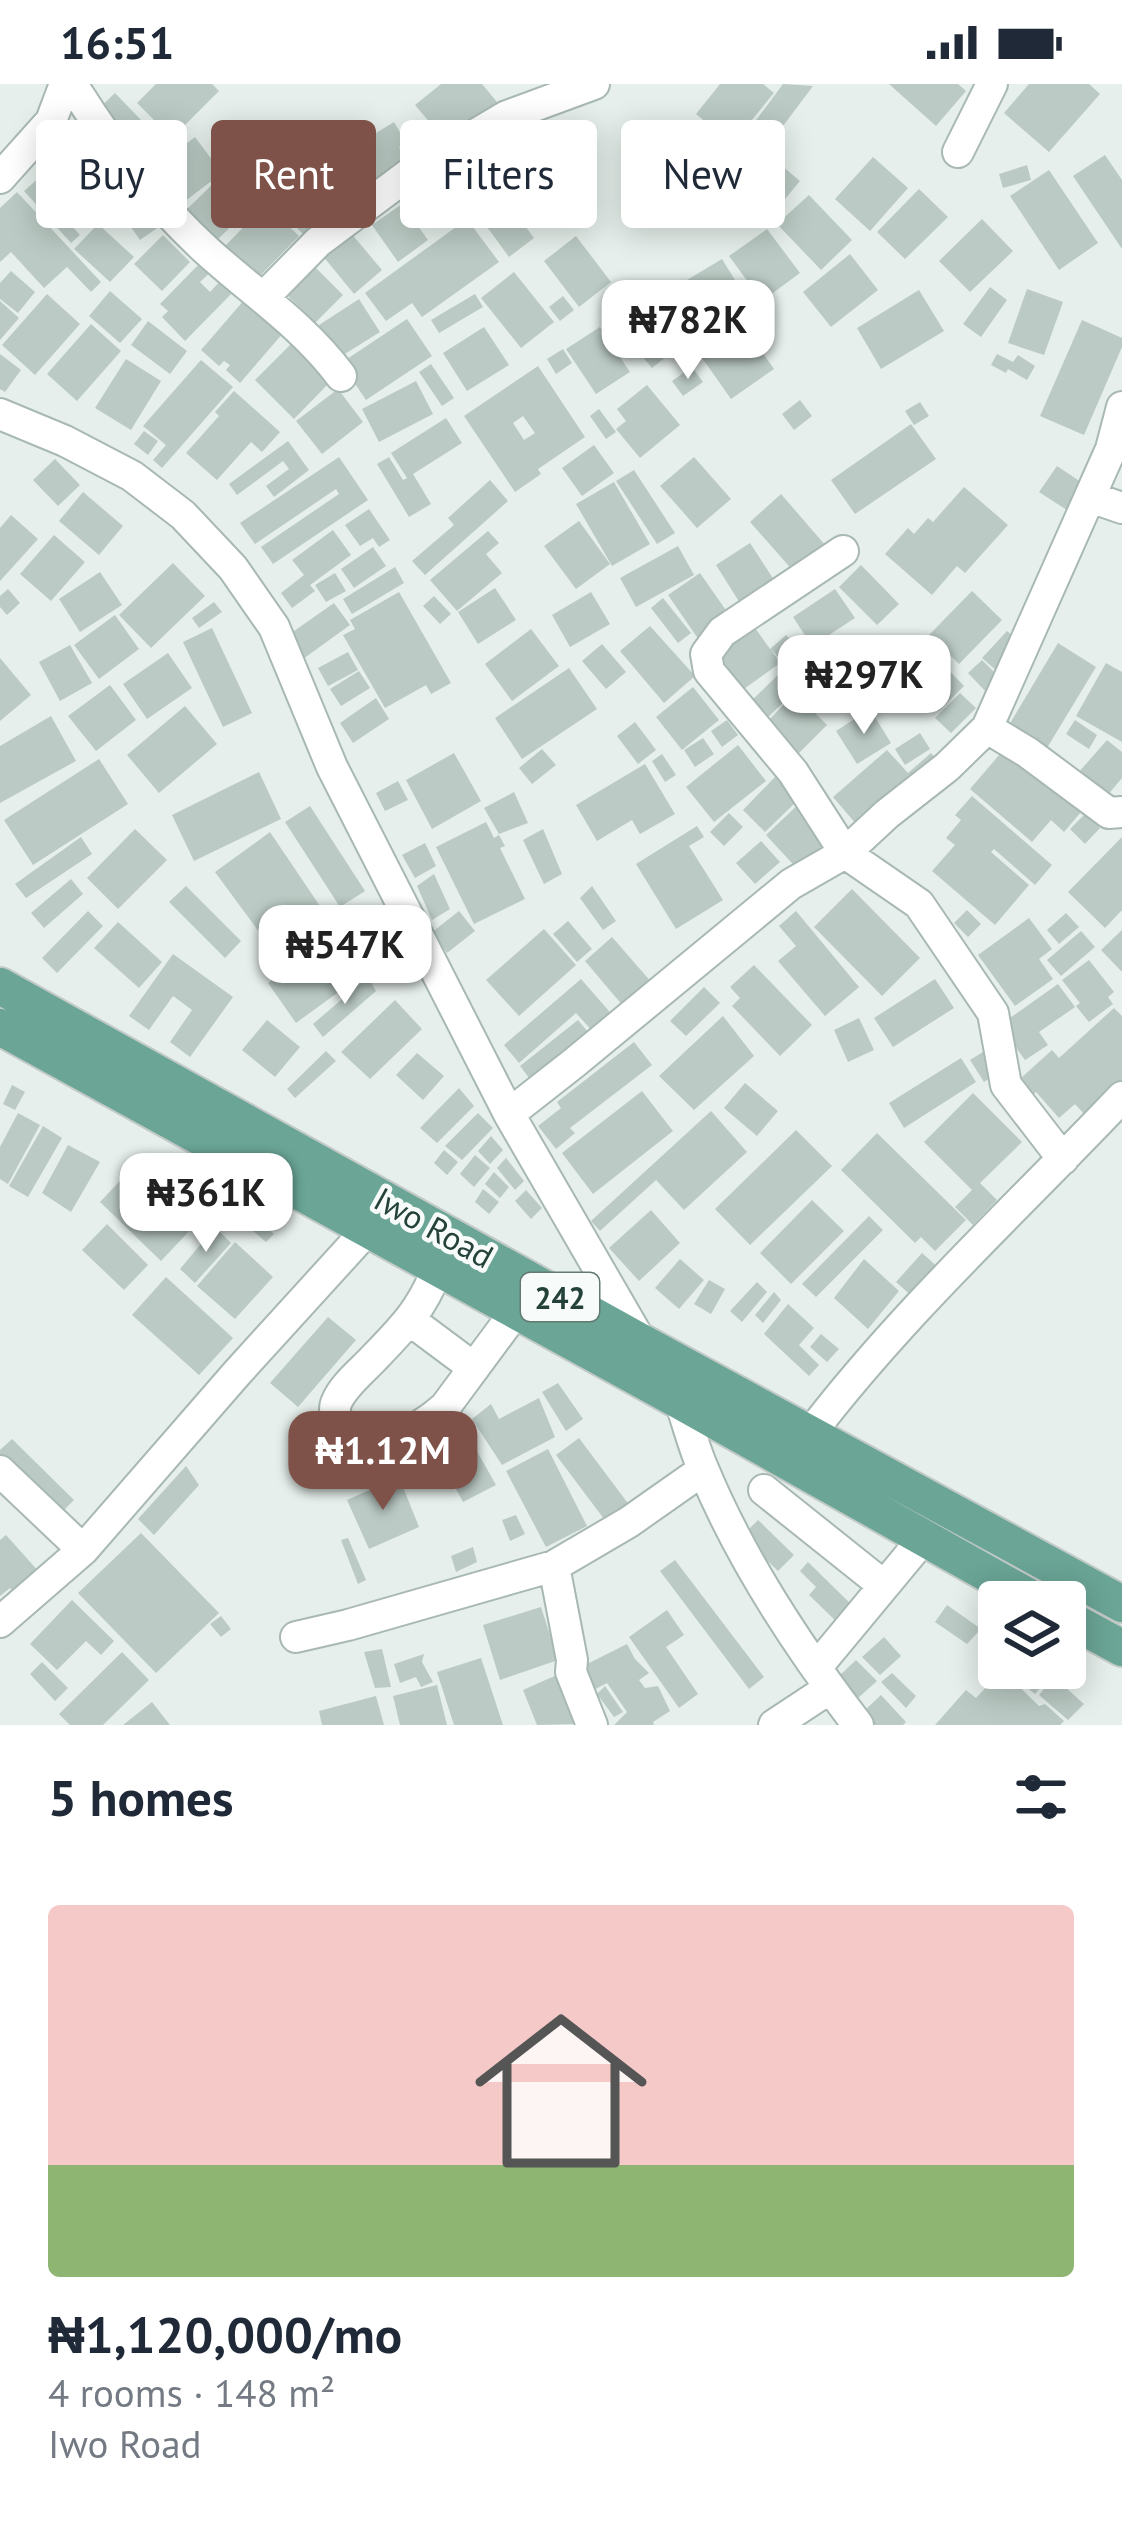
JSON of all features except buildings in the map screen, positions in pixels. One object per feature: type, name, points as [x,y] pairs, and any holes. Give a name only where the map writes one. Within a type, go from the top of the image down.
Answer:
[{"type":"main road","name":"Iwo Road","points":[[0,986],[1122,1604]]},
{"type":"main road","name":"Iwo Road","points":[[0,1028],[999,1581]]},
{"type":"main road","points":[[1086,1628],[1122,1648]]},
{"type":"street","points":[[0,178],[50,121],[68,84],[171,215],[322,352],[340,376]]},
{"type":"street","points":[[264,297],[318,242],[409,174],[507,116],[594,84]]},
{"type":"street","points":[[958,152],[992,84]]},
{"type":"street","points":[[508,1114],[791,884],[845,853],[988,728],[1112,448],[1122,407]]},
{"type":"street","points":[[0,414],[132,476],[183,515],[233,568],[274,627],[332,767],[508,1114],[641,1342]]},
{"type":"street","points":[[1090,497],[1122,508]]},
{"type":"street","points":[[843,551],[722,632],[706,654],[709,671],[793,772],[845,853],[919,904],[993,1013],[1006,1085],[1063,1159]]},
{"type":"street","points":[[988,728],[1109,813],[1122,812]]},
{"type":"street","points":[[810,1434],[854,1378],[1122,1096]]},
{"type":"street","points":[[0,1622],[83,1550],[368,1229]]},
{"type":"street","points":[[438,1268],[411,1321],[336,1402],[335,1414],[349,1437],[363,1445],[378,1445],[445,1407],[516,1311]]},
{"type":"street","points":[[411,1321],[474,1368]]},
{"type":"street","points":[[680,1401],[703,1470],[738,1542],[782,1617],[858,1725]]},
{"type":"street","points":[[296,1637],[554,1566],[629,1522],[703,1470]]},
{"type":"street","points":[[0,1471],[83,1550]]},
{"type":"street","points":[[764,1490],[883,1586]]},
{"type":"street","points":[[774,1725],[823,1678],[883,1586],[922,1539]]},
{"type":"street","points":[[554,1566],[571,1672],[592,1725]]}]
